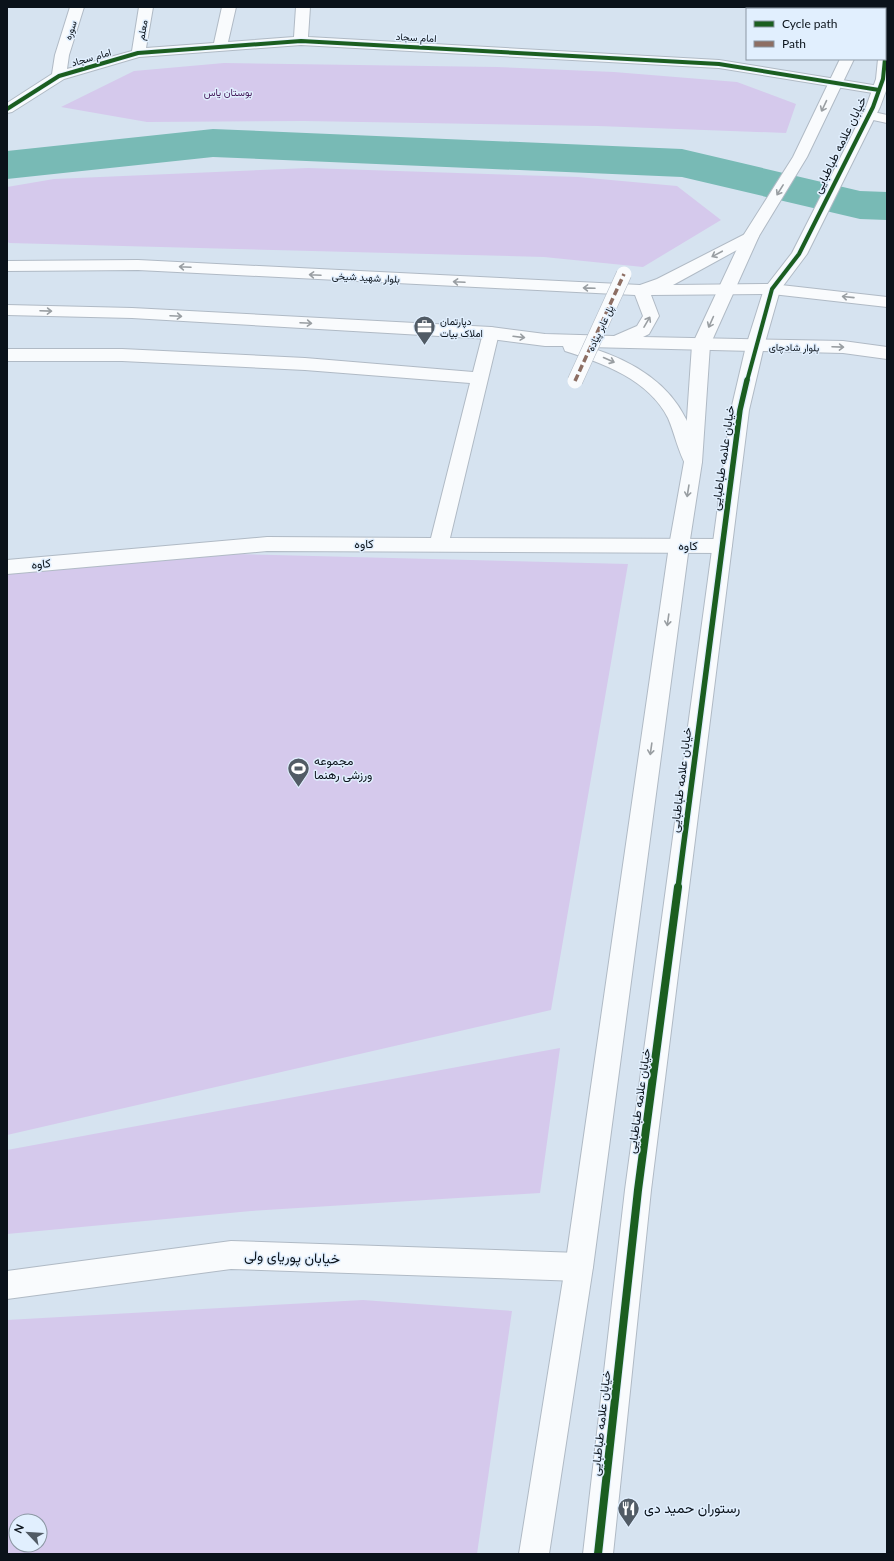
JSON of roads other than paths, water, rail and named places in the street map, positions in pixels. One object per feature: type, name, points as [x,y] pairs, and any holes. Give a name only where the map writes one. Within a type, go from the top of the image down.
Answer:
[{"type":"street","name":"سوره","points":[[59,76],[62,55],[77,7]]},
{"type":"street","name":"معلم","points":[[138,53],[146,7]]},
{"type":"street","points":[[220,46],[228,7]]},
{"type":"street","points":[[300,41],[303,7]]},
{"type":"street","name":"خیابان علامه طباطبایی","points":[[886,49],[887,39]]},
{"type":"street","name":"امام سجاد","points":[[7,109],[59,76],[138,53],[300,41],[719,64],[834,84],[879,90]]},
{"type":"street","points":[[534,1554],[579,1266],[692,462],[701,345],[752,236],[800,157],[834,84],[847,60]]},
{"type":"street","name":"خیابان علامه طباطبایی","points":[[598,1554],[638,1190],[740,410],[755,346],[772,289],[799,254],[869,115],[883,79],[885,60]]},
{"type":"street","points":[[869,115],[887,119]]},
{"type":"street","points":[[619,341],[643,330],[651,316],[641,290],[663,283],[752,236]]},
{"type":"street","name":"بلوار شهید شیخی","points":[[7,266],[138,265],[641,290],[726,290]]},
{"type":"street","name":"پل عابر پیاده","points":[[575,381],[624,274]]},
{"type":"street","points":[[726,290],[772,289],[887,302]]},
{"type":"street","points":[[7,310],[132,313],[491,333],[545,340],[619,341],[701,345]]},
{"type":"street","points":[[439,544],[491,333]]},
{"type":"street","points":[[545,340],[596,354],[629,369],[655,390],[674,413],[692,462]]},
{"type":"street","name":"بلوار شادچای","points":[[701,345],[843,347],[887,353]]},
{"type":"street","points":[[7,355],[122,355],[281,363],[480,378]]},
{"type":"street","name":"کاوه","points":[[7,567],[266,544],[722,546]]},
{"type":"street","name":"خیابان پوریای ولی","points":[[7,1285],[231,1255],[579,1266]]},
{"type":"waterway","points":[[7,165],[213,143],[682,163],[860,205],[887,206]]},
{"type":"place","name":"دپارتمان املاک بیات","points":[[425,346]]},
{"type":"place","name":"مجموعه ورزشی رهنما","points":[[298,788]]},
{"type":"place","name":"رستوران حمید دی","points":[[629,1528]]},
{"type":"park label","name":"بوستان یاس","points":[[228,92]]}]
